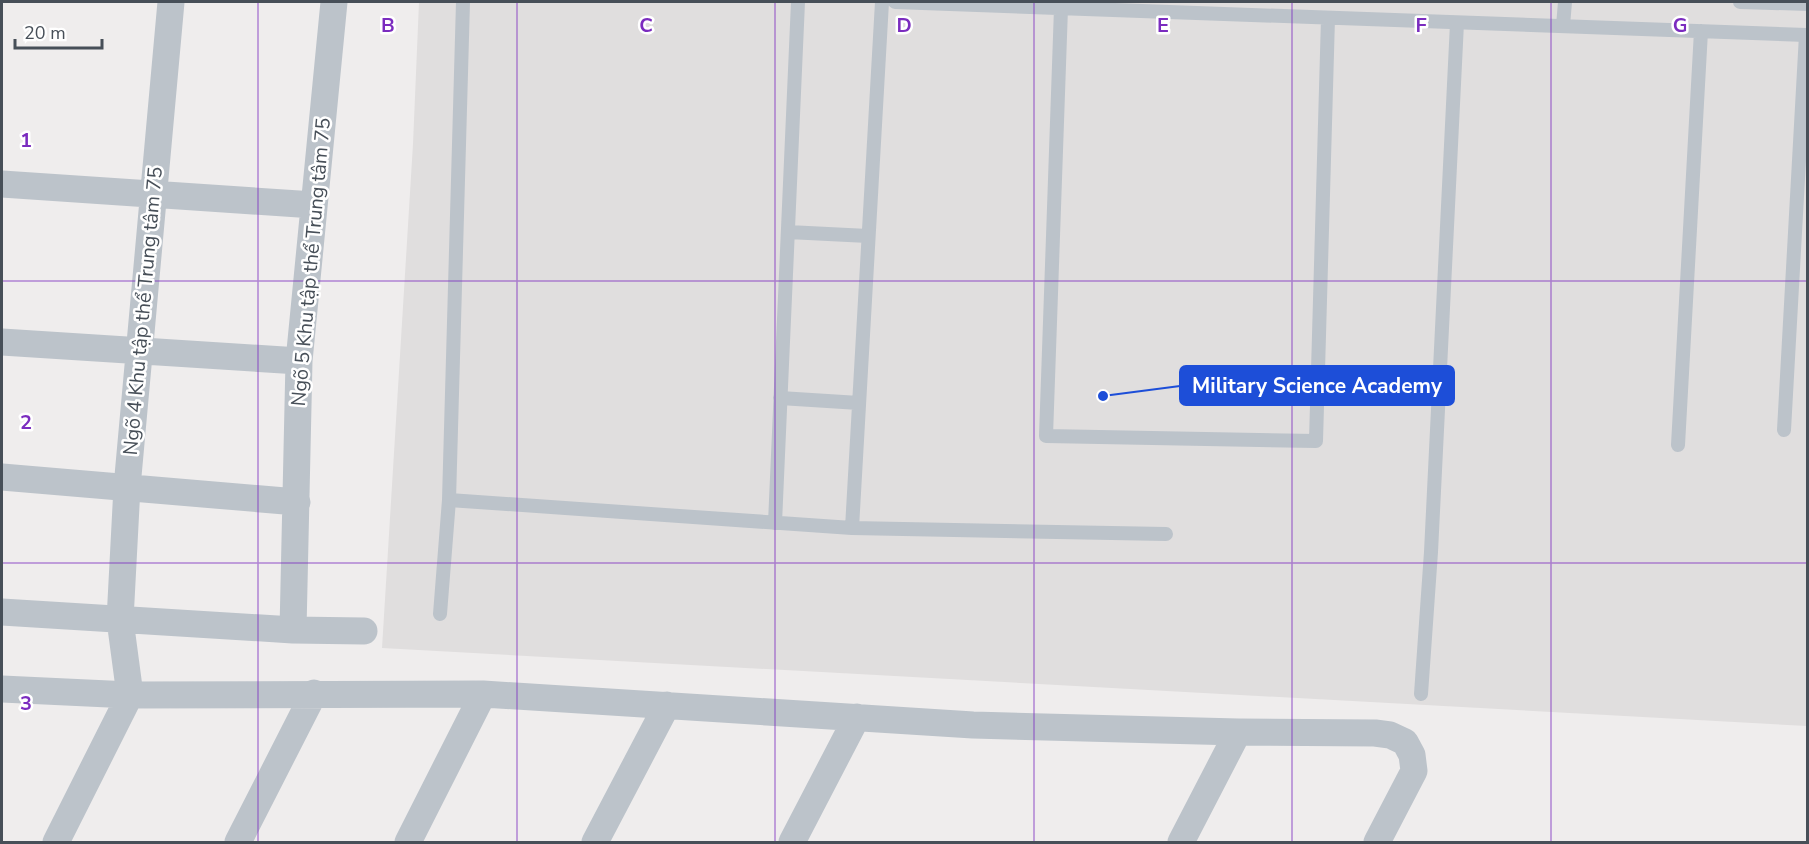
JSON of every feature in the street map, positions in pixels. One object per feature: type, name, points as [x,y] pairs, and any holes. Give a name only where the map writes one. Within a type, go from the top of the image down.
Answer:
[{"type":"street","name":"Ngõ 4 Khu tập thể Trung tâm 75","points":[[130,695],[120,620],[127,487],[171,2]]},
{"type":"street","name":"Ngõ 5 Khu tập thể Trung tâm 75","points":[[293,630],[298,361],[334,2]]},
{"type":"street","points":[[2,184],[314,205]]},
{"type":"street","points":[[2,342],[298,361]]},
{"type":"street","points":[[2,477],[297,502]]},
{"type":"street","points":[[2,612],[293,630],[364,632]]},
{"type":"street","points":[[2,689],[130,695],[483,694],[973,724],[1238,732],[1375,733],[1390,735],[1405,742],[1412,755],[1414,771],[1377,843]]},
{"type":"street","points":[[238,843],[314,693]]},
{"type":"street","points":[[408,843],[483,694]]},
{"type":"street","points":[[56,843],[130,695]]},
{"type":"street","points":[[595,843],[667,705]]},
{"type":"street","points":[[792,843],[858,717]]},
{"type":"street","points":[[1181,843],[1238,732]]},
{"type":"lane","points":[[440,614],[449,500],[463,2]]},
{"type":"lane","points":[[775,523],[798,2]]},
{"type":"lane","points":[[852,528],[882,2]]},
{"type":"lane","points":[[895,2],[1806,35],[1784,430]]},
{"type":"lane","points":[[1563,26],[1565,2]]},
{"type":"lane","points":[[1740,2],[1808,4]]},
{"type":"lane","points":[[1061,8],[1046,436],[1316,441],[1328,18]]},
{"type":"lane","points":[[1421,694],[1431,552],[1457,22]]},
{"type":"lane","points":[[1678,445],[1701,31]]},
{"type":"lane","points":[[788,232],[868,236]]},
{"type":"lane","points":[[780,398],[859,403]]},
{"type":"lane","points":[[449,500],[852,528],[1166,534]]},
{"type":"shaded area","points":[[419,2],[1807,2],[1807,726],[382,648],[413,144]]},
{"type":"place","name":"Military Science Academy","points":[[1103,396]]}]
